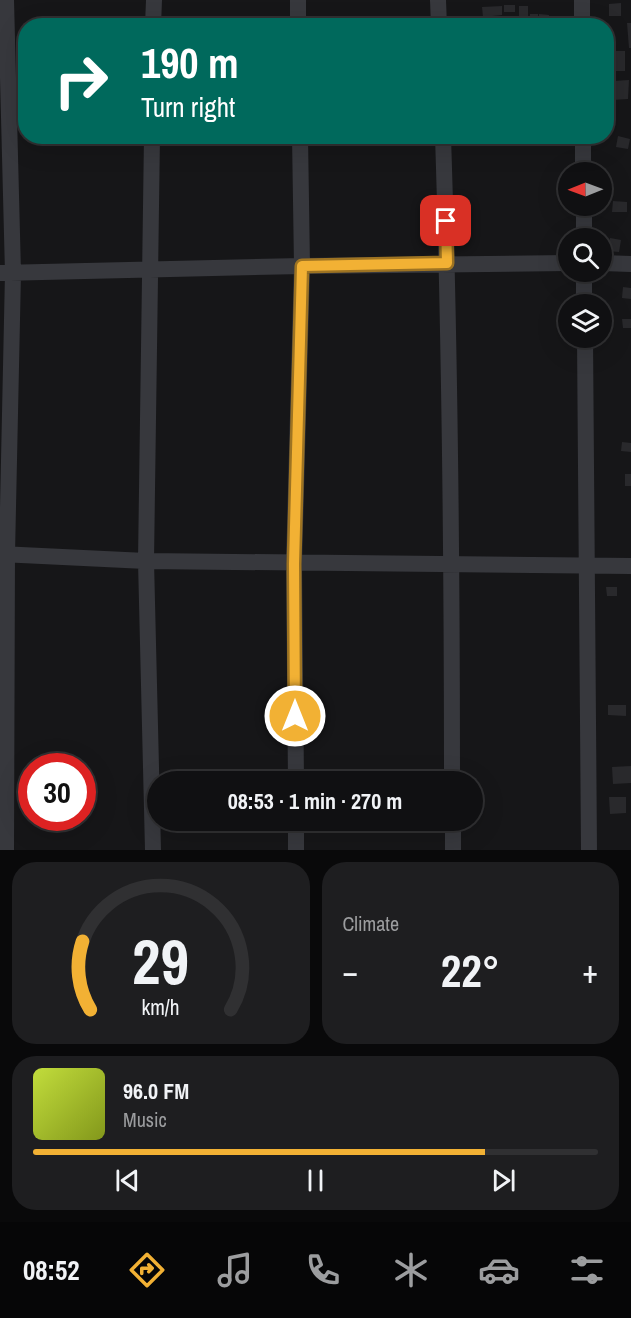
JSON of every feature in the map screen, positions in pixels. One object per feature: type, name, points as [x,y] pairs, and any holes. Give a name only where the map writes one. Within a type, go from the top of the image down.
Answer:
[{"type":"street","points":[[6,0],[7,273],[4,554],[6,850]]},
{"type":"street","points":[[153,18],[154,0]]},
{"type":"street","points":[[298,0],[298,18]]},
{"type":"street","points":[[438,0],[439,18]]},
{"type":"street","points":[[582,0],[582,18]]},
{"type":"street","points":[[152,144],[146,561],[153,850]]},
{"type":"street","points":[[296,771],[294,564],[302,266],[300,144]]},
{"type":"street","points":[[443,144],[452,565],[453,771]]},
{"type":"street","points":[[583,144],[583,162]]},
{"type":"street","points":[[7,273],[447,263],[558,263]]},
{"type":"street","points":[[612,263],[631,264]]},
{"type":"street","points":[[585,348],[589,850]]},
{"type":"street","points":[[4,554],[146,561],[294,564],[631,566]]},
{"type":"street","points":[[296,831],[296,850]]},
{"type":"street","points":[[453,831],[453,850]]},
{"type":"building","points":[[621,3],[621,16],[609,16],[609,4]]},
{"type":"building","points":[[504,5],[515,5],[515,12],[504,12]]},
{"type":"building","points":[[502,6],[502,15],[483,17],[482,7]]},
{"type":"building","points":[[519,6],[528,6],[528,18],[519,18]]},
{"type":"building","points":[[530,14],[538,14],[538,18],[530,18]]},
{"type":"building","points":[[539,14],[549,15],[549,18],[539,18]]},
{"type":"building","points":[[627,23],[631,23],[631,48],[629,48]]},
{"type":"building","points":[[614,51],[625,51],[625,71],[614,71]]},
{"type":"building","points":[[629,80],[628,99],[614,100],[614,81]]},
{"type":"building","points":[[618,136],[630,139],[628,149],[616,147]]},
{"type":"building","points":[[613,201],[627,202],[627,212],[612,212]]},
{"type":"building","points":[[612,238],[621,240],[619,252],[612,251]]},
{"type":"building","points":[[623,287],[631,288],[631,299],[622,298]]},
{"type":"building","points":[[622,319],[631,319],[631,328],[623,328]]},
{"type":"building","points":[[622,442],[631,443],[631,452],[621,451]]},
{"type":"building","points":[[625,474],[631,474],[631,486],[625,486]]},
{"type":"building","points":[[606,587],[617,587],[617,596],[607,596]]},
{"type":"building","points":[[608,705],[626,705],[626,716],[608,715]]},
{"type":"building","points":[[631,766],[631,783],[613,784],[612,767]]},
{"type":"building","points":[[609,797],[626,797],[626,813],[610,814]]},
{"type":"route","points":[[295,716],[294,564],[302,266],[447,263],[446,221]]}]
